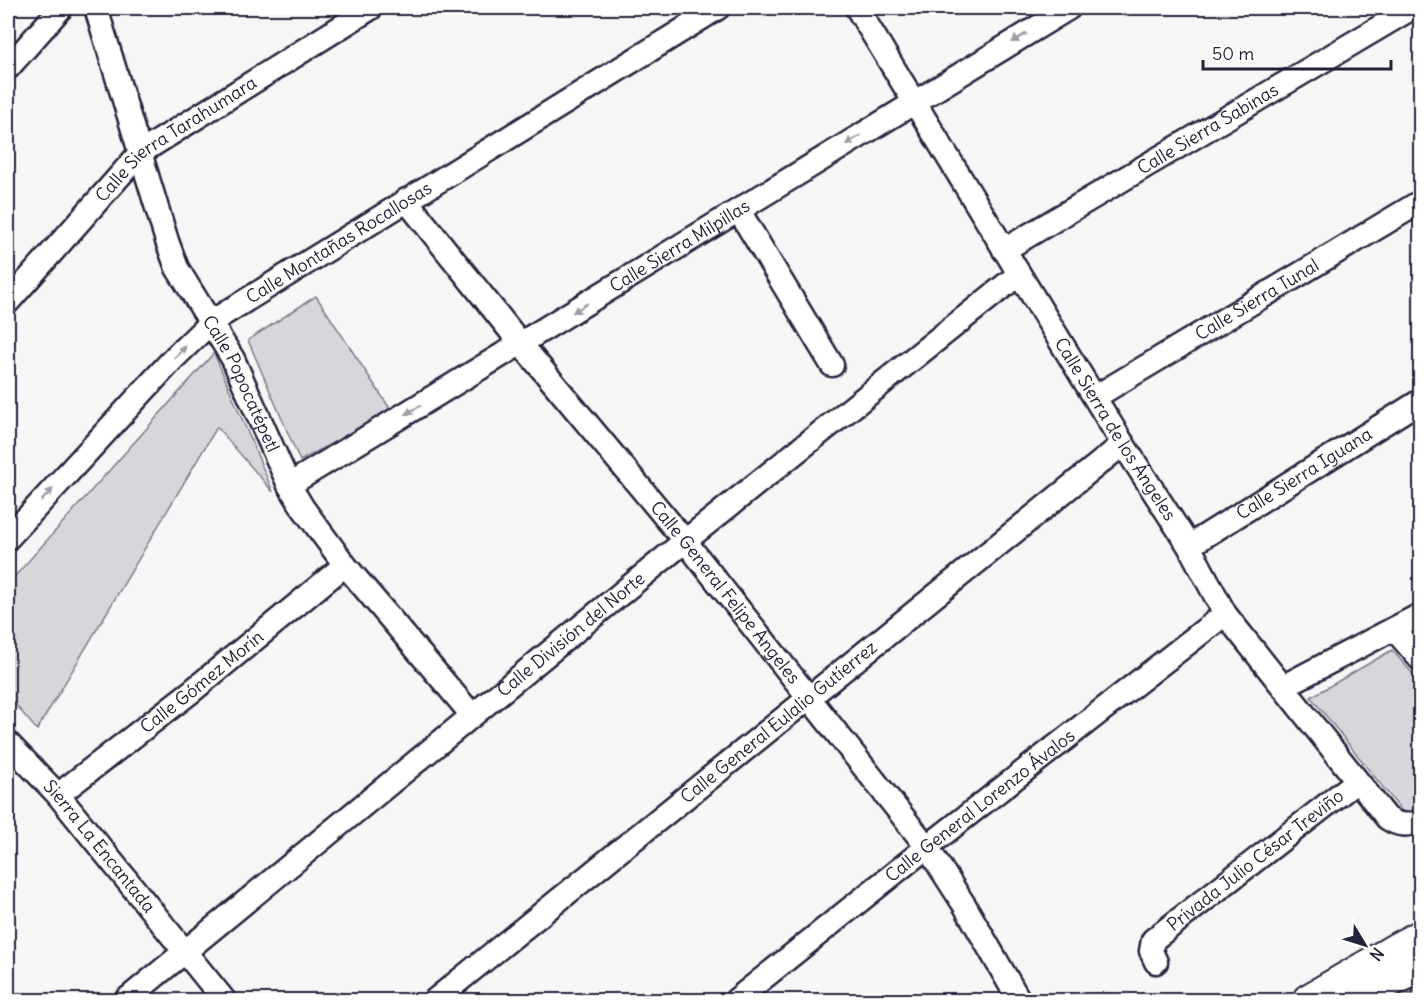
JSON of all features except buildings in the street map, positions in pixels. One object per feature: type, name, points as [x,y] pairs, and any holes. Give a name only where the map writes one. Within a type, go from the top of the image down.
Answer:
[{"type":"main road","points":[[1309,1000],[1420,938]]},
{"type":"main road","points":[[1346,1000],[1420,967]]},
{"type":"street","points":[[8,68],[61,8]]},
{"type":"street","name":"Calle Popocatépetl","points":[[96,8],[174,259],[246,386],[289,485],[345,565],[472,715]]},
{"type":"street","name":"Calle Sierra Tarahumara","points":[[8,302],[140,153],[371,8]]},
{"type":"street","name":"Calle Montañas Rocallosas","points":[[8,538],[174,358],[211,322],[718,8]]},
{"type":"street","name":"Calle Sierra de los Ángeles","points":[[857,8],[1123,444],[1189,546],[1226,614],[1387,818],[1395,823],[1412,823]]},
{"type":"street","name":"Calle Sierra Milpillas","points":[[289,485],[1069,8]]},
{"type":"street","name":"Calle Sierra Sabinas","points":[[1004,250],[1412,8]]},
{"type":"street","name":"Calle General Felipe Ángeles","points":[[406,200],[685,541],[927,847],[965,906],[1019,1000]]},
{"type":"street","name":"Calle Sierra Tunal","points":[[1095,397],[1420,202]]},
{"type":"street","points":[[739,211],[832,365]]},
{"type":"street","name":"Calle División del Norte","points":[[126,1000],[685,541],[1019,274]]},
{"type":"street","name":"Calle Sierra Iguana","points":[[1189,546],[1420,401]]},
{"type":"street","name":"Calle General Eulalio Gutíerrez","points":[[435,1000],[1123,444]]},
{"type":"street","name":"Calle Gómez Morín","points":[[58,795],[192,691],[345,565]]},
{"type":"street","name":"Calle General Lorenzo Ávalos","points":[[736,1000],[927,847],[1226,614]]},
{"type":"street","points":[[1284,686],[1420,615]]},
{"type":"street","points":[[1394,629],[1420,659]]},
{"type":"street","name":"Sierra La Encantada","points":[[8,743],[58,795],[224,1000]]},
{"type":"street","name":"Privada Julio César Treviño","points":[[1155,951],[1357,781]]},
{"type":"shaded area","points":[[316,296],[391,410],[300,461],[248,340]]},
{"type":"shaded area","points":[[214,353],[273,492],[217,427],[37,730],[8,696],[8,584]]},
{"type":"shaded area","points":[[1392,650],[1420,682],[1420,814],[1409,820],[1311,697]]},
{"type":"shaded area","points":[[1420,967],[1420,1000],[1346,1000]]}]
